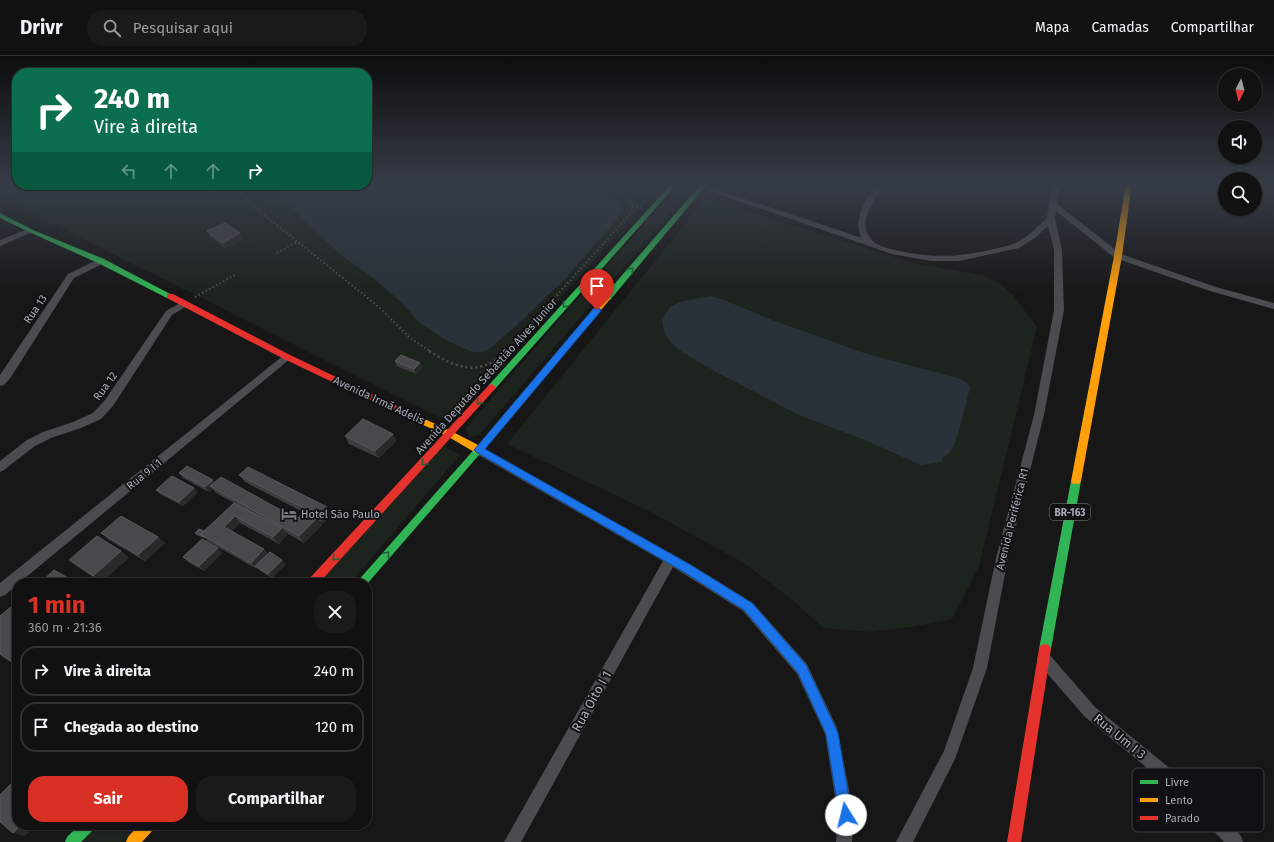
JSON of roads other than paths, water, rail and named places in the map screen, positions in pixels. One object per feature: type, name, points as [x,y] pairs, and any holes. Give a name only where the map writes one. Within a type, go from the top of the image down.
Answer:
[{"type":"main road","name":"Avenida Irmã Adelis","points":[[9,220],[31,231],[101,261],[257,340],[287,357],[450,434],[479,450]]},
{"type":"main road","name":"Avenida Deputado Sebastião Alves Junior","points":[[317,578],[450,434],[641,220]]},
{"type":"main road","points":[[365,578],[479,450],[674,220]]},
{"type":"main road","name":"BR-163","points":[[1014,842],[1043,658],[1118,256],[1123,220]]},
{"type":"main road","points":[[72,842],[83,830]]},
{"type":"main road","points":[[133,842],[144,830]]},
{"type":"street","points":[[802,220],[872,245],[896,252],[931,258],[960,258],[1016,246],[1032,236],[1050,220]]},
{"type":"street","points":[[863,220],[862,228],[865,237],[872,245]]},
{"type":"street","name":"Avenida Periférica R1","points":[[904,842],[950,754],[980,668],[1002,558],[1038,415],[1058,310],[1058,250],[1051,220]]},
{"type":"street","points":[[1072,220],[1118,256],[1213,289],[1274,306]]},
{"type":"street","points":[[0,243],[31,231]]},
{"type":"street","name":"Rua 13","points":[[0,382],[8,374],[43,317],[72,276],[101,261]]},
{"type":"street","name":"Rua 12","points":[[0,467],[31,443],[47,434],[77,425],[97,416],[109,403],[169,313],[184,304]]},
{"type":"street","name":"Rua 9 I 1","points":[[16,578],[287,357]]},
{"type":"street","name":"Avenida Irmã Adelis","points":[[479,450],[686,568],[748,607],[802,669],[832,733],[846,815],[844,842]]},
{"type":"street","name":"Rua Oito I 1","points":[[512,842],[670,560]]},
{"type":"street","name":"Rua 9 I 1","points":[[0,591],[12,581]]},
{"type":"street","name":"Rua Um I 3","points":[[1043,658],[1090,712],[1158,768]]},
{"type":"street","name":"Rua Um I 3","points":[[1226,832],[1236,842]]},
{"type":"place","name":"Hotel São Paulo","points":[[289,514]]}]
